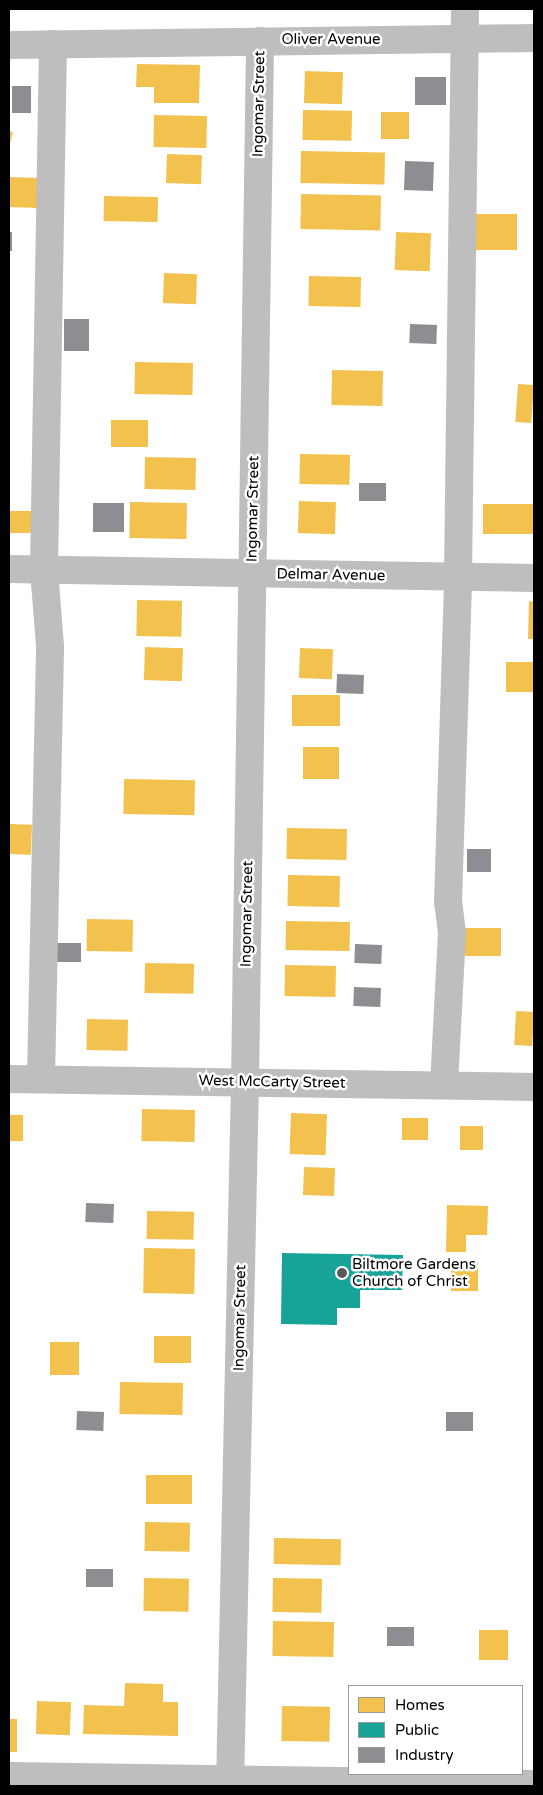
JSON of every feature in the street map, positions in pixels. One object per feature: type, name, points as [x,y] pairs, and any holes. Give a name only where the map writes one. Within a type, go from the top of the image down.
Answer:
[{"type":"street","points":[[444,1085],[452,932],[448,902],[458,577],[465,9]]},
{"type":"street","name":"Oliver Avenue","points":[[9,45],[534,38]]},
{"type":"street","name":"Ingomar Street","points":[[230,1782],[245,1082],[260,41]]},
{"type":"street","points":[[41,1079],[50,646],[44,570],[53,44]]},
{"type":"street","name":"Delmar Avenue","points":[[9,569],[534,578]]},
{"type":"street","name":"West McCarty Street","points":[[9,1079],[534,1087]]},
{"type":"street","points":[[9,1776],[230,1782],[534,1784]]},
{"type":"building: Homes","points":[[137,64],[200,65],[199,103],[154,103],[154,87],[136,87]]},
{"type":"building: Homes","points":[[305,71],[343,72],[342,104],[304,103]]},
{"type":"building: Homes","points":[[303,110],[352,111],[351,141],[302,140]]},
{"type":"building: Homes","points":[[381,112],[409,112],[409,139],[381,139]]},
{"type":"building: Homes","points":[[154,115],[207,116],[206,148],[153,147]]},
{"type":"building: Homes","points":[[9,131],[13,132],[9,148]]},
{"type":"building: Homes","points":[[301,151],[385,152],[384,184],[300,183]]},
{"type":"building: Homes","points":[[167,154],[202,155],[201,184],[166,183]]},
{"type":"building: Homes","points":[[9,177],[39,178],[38,208],[9,207]]},
{"type":"building: Homes","points":[[301,194],[381,195],[380,230],[300,229]]},
{"type":"building: Homes","points":[[104,196],[158,197],[158,222],[104,221]]},
{"type":"building: Homes","points":[[473,214],[517,214],[517,250],[473,250]]},
{"type":"building: Homes","points":[[396,232],[431,233],[430,271],[395,270]]},
{"type":"building: Homes","points":[[164,273],[197,274],[196,304],[163,303]]},
{"type":"building: Homes","points":[[309,276],[361,277],[360,307],[308,306]]},
{"type":"building: Homes","points":[[135,362],[193,363],[192,395],[134,394]]},
{"type":"building: Homes","points":[[332,370],[383,371],[382,406],[331,405]]},
{"type":"building: Homes","points":[[518,384],[534,385],[531,423],[515,422]]},
{"type":"building: Homes","points":[[111,420],[148,420],[148,447],[111,447]]},
{"type":"building: Homes","points":[[300,454],[350,455],[349,485],[299,484]]},
{"type":"building: Homes","points":[[145,457],[196,458],[195,490],[144,489]]},
{"type":"building: Homes","points":[[299,501],[336,502],[335,534],[298,533]]},
{"type":"building: Homes","points":[[130,502],[187,503],[186,539],[129,538]]},
{"type":"building: Homes","points":[[483,504],[534,504],[534,534],[483,534]]},
{"type":"building: Homes","points":[[9,511],[31,511],[31,533],[9,533]]},
{"type":"building: Homes","points":[[137,600],[182,601],[181,637],[136,636]]},
{"type":"building: Homes","points":[[529,601],[534,602],[534,639],[528,639]]},
{"type":"building: Homes","points":[[145,647],[183,648],[182,681],[144,680]]},
{"type":"building: Homes","points":[[300,648],[333,649],[332,679],[299,678]]},
{"type":"building: Homes","points":[[506,662],[534,662],[534,692],[506,692]]},
{"type":"building: Homes","points":[[292,695],[340,695],[340,726],[292,726]]},
{"type":"building: Homes","points":[[303,747],[339,747],[339,779],[303,779]]},
{"type":"building: Homes","points":[[124,779],[195,780],[194,815],[123,814]]},
{"type":"building: Homes","points":[[9,824],[32,825],[31,855],[9,854]]},
{"type":"building: Homes","points":[[287,828],[347,829],[346,860],[286,859]]},
{"type":"building: Homes","points":[[288,875],[340,876],[339,907],[287,906]]},
{"type":"building: Homes","points":[[87,919],[133,920],[132,952],[86,951]]},
{"type":"building: Homes","points":[[286,921],[350,922],[349,951],[285,950]]},
{"type":"building: Homes","points":[[465,928],[501,928],[501,956],[465,956]]},
{"type":"building: Homes","points":[[145,963],[194,964],[193,994],[144,993]]},
{"type":"building: Homes","points":[[285,965],[336,966],[335,997],[284,996]]},
{"type":"building: Homes","points":[[516,1011],[534,1012],[532,1046],[514,1045]]},
{"type":"building: Homes","points":[[87,1019],[128,1020],[127,1051],[86,1050]]},
{"type":"building: Homes","points":[[142,1109],[195,1110],[194,1142],[141,1141]]},
{"type":"building: Homes","points":[[291,1113],[327,1114],[326,1155],[290,1154]]},
{"type":"building: Homes","points":[[9,1115],[23,1115],[23,1141],[9,1141]]},
{"type":"building: Homes","points":[[402,1118],[428,1118],[428,1140],[402,1140]]},
{"type":"building: Homes","points":[[460,1126],[483,1126],[483,1150],[460,1150]]},
{"type":"building: Homes","points":[[304,1167],[335,1168],[334,1196],[303,1195]]},
{"type":"building: Homes","points":[[447,1205],[488,1206],[487,1235],[466,1235],[466,1252],[446,1252]]},
{"type":"building: Homes","points":[[147,1211],[194,1212],[194,1240],[147,1239]]},
{"type":"building: Homes","points":[[144,1248],[195,1249],[194,1294],[143,1293]]},
{"type":"building: Homes","points":[[451,1262],[478,1262],[478,1291],[451,1291]]},
{"type":"building: Homes","points":[[154,1336],[191,1336],[191,1363],[154,1363]]},
{"type":"building: Homes","points":[[50,1342],[79,1342],[79,1375],[50,1375]]},
{"type":"building: Homes","points":[[120,1382],[183,1383],[182,1415],[119,1414]]},
{"type":"building: Homes","points":[[146,1475],[192,1475],[192,1504],[146,1504]]},
{"type":"building: Homes","points":[[145,1522],[190,1523],[189,1552],[144,1551]]},
{"type":"building: Homes","points":[[274,1538],[341,1539],[341,1565],[274,1564]]},
{"type":"building: Homes","points":[[144,1578],[189,1579],[188,1612],[143,1611]]},
{"type":"building: Homes","points":[[273,1578],[322,1579],[321,1613],[272,1612]]},
{"type":"building: Homes","points":[[273,1621],[334,1622],[333,1657],[272,1656]]},
{"type":"building: Homes","points":[[479,1630],[508,1630],[508,1660],[479,1660]]},
{"type":"building: Homes","points":[[125,1683],[163,1684],[163,1702],[178,1702],[178,1736],[83,1734],[84,1705],[124,1706]]},
{"type":"building: Homes","points":[[37,1701],[71,1702],[70,1735],[36,1734]]},
{"type":"building: Homes","points":[[282,1706],[330,1707],[329,1742],[281,1741]]},
{"type":"building: Homes","points":[[9,1719],[17,1719],[17,1752],[9,1752]]},
{"type":"building: Public","name":"Biltmore Gardens Church of Christ","points":[[282,1253],[403,1255],[402,1290],[360,1290],[360,1308],[337,1308],[337,1325],[281,1324]]},
{"type":"building: Industry","points":[[415,77],[446,77],[446,105],[415,105]]},
{"type":"building: Industry","points":[[12,86],[31,86],[31,113],[12,113]]},
{"type":"building: Industry","points":[[405,161],[434,162],[433,191],[404,190]]},
{"type":"building: Industry","points":[[9,232],[12,232],[12,251],[9,251]]},
{"type":"building: Industry","points":[[64,319],[89,319],[89,351],[64,351]]},
{"type":"building: Industry","points":[[410,324],[437,325],[436,344],[409,343]]},
{"type":"building: Industry","points":[[359,483],[386,483],[386,501],[359,501]]},
{"type":"building: Industry","points":[[93,503],[124,503],[124,532],[93,532]]},
{"type":"building: Industry","points":[[337,674],[364,675],[363,694],[336,693]]},
{"type":"building: Industry","points":[[467,849],[491,849],[491,872],[467,872]]},
{"type":"building: Industry","points":[[54,943],[81,943],[81,962],[54,962]]},
{"type":"building: Industry","points":[[355,944],[382,945],[381,964],[354,963]]},
{"type":"building: Industry","points":[[354,987],[381,988],[380,1007],[353,1006]]},
{"type":"building: Industry","points":[[86,1203],[114,1204],[113,1223],[85,1222]]},
{"type":"building: Industry","points":[[77,1411],[104,1412],[103,1431],[76,1430]]},
{"type":"building: Industry","points":[[446,1412],[473,1412],[473,1431],[446,1431]]},
{"type":"building: Industry","points":[[86,1569],[113,1569],[113,1587],[86,1587]]},
{"type":"building: Industry","points":[[387,1627],[414,1627],[414,1646],[387,1646]]},
{"type":"place","name":"Biltmore Gardens Church of Christ","points":[[342,1273]]}]
